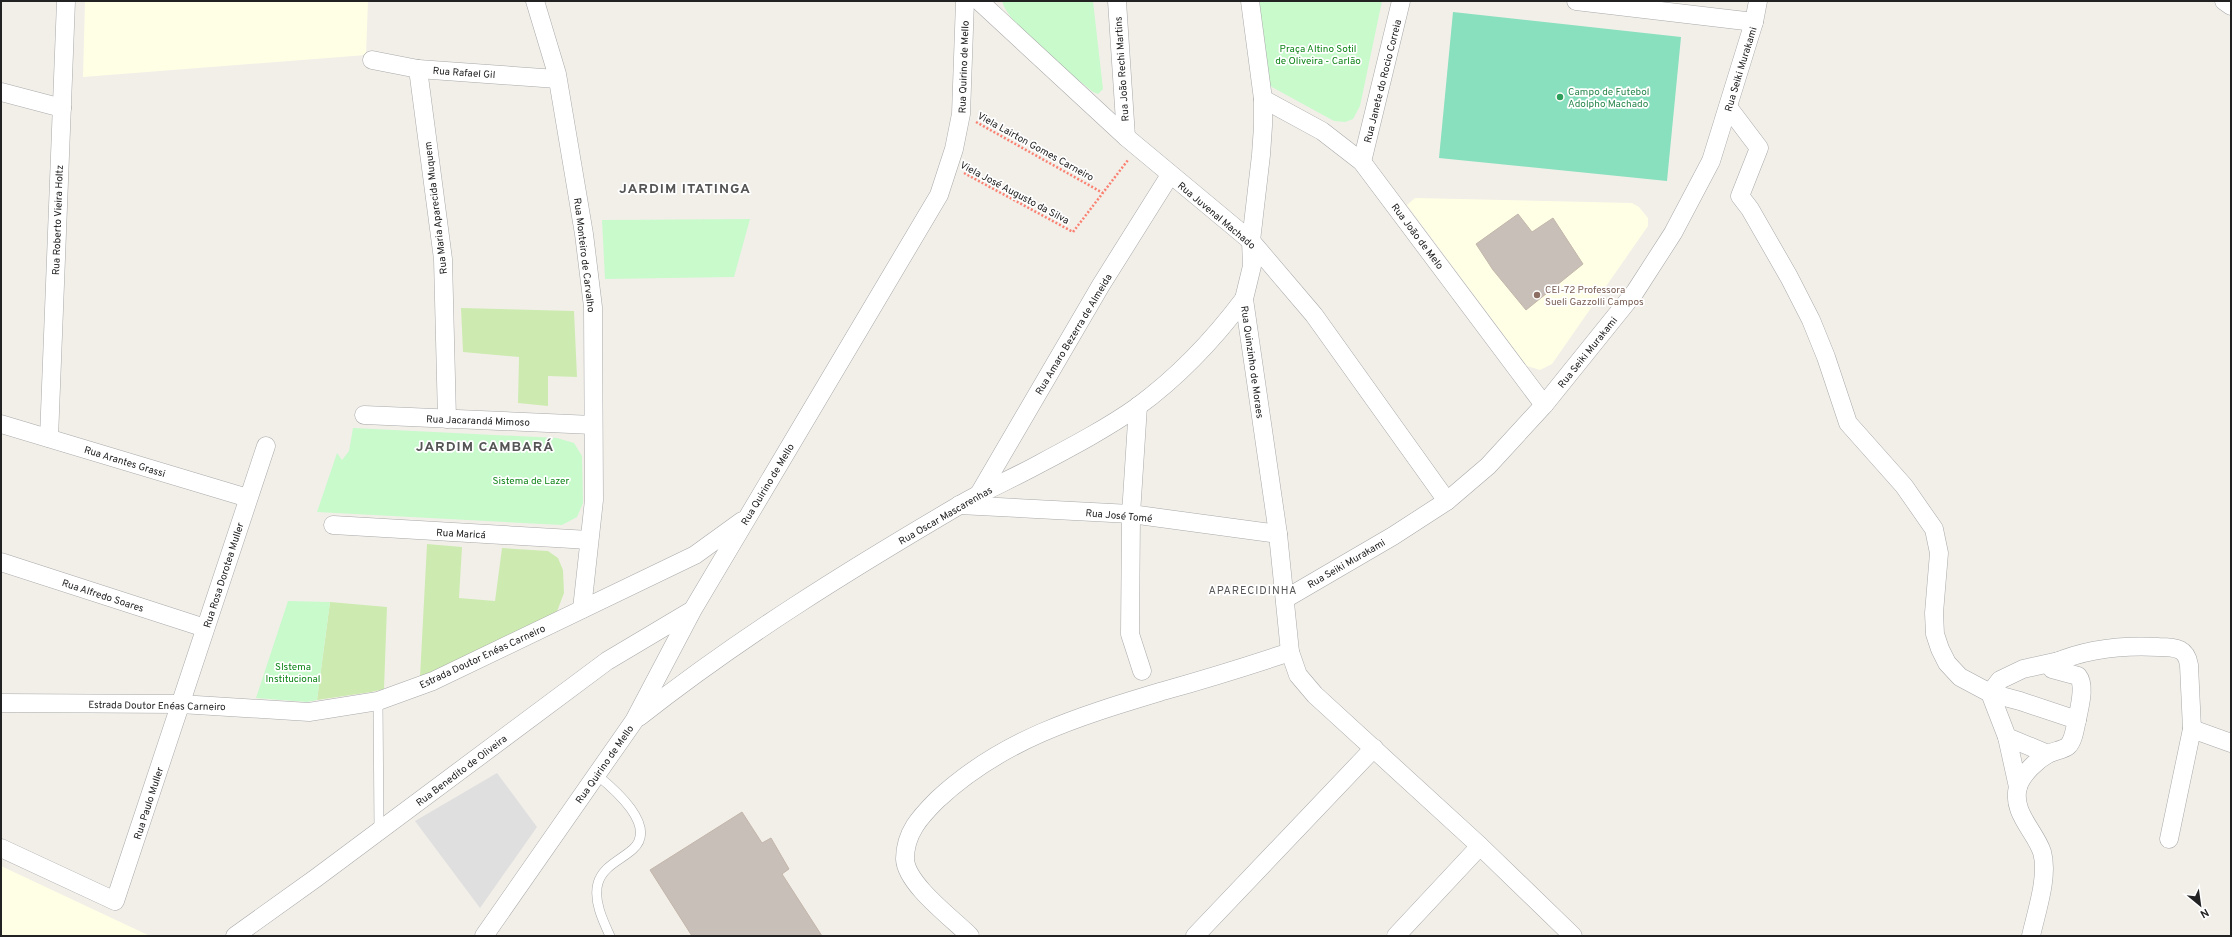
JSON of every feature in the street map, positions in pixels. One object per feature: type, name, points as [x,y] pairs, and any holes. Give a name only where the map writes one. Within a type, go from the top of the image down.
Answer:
[{"type":"street","name":"Rua Roberto Vieira Holtz","points":[[49,438],[66,1]]},
{"type":"street","name":"Rua Monteiro de Carvalho","points":[[535,1],[558,79],[584,234],[593,307],[594,500],[582,609]]},
{"type":"street","name":"Rua Quirino de Mello","points":[[484,936],[634,721],[692,611],[938,195],[949,165],[962,114],[965,1]]},
{"type":"street","name":"Rua Juvenal Machado","points":[[979,1],[1132,142],[1251,241],[1314,315],[1447,501]]},
{"type":"street","name":"Rua João Rechi Martins","points":[[1117,1],[1132,142]]},
{"type":"street","name":"Rua Quinzinho de Moraes","points":[[1250,1],[1263,99],[1261,155],[1251,241],[1252,266],[1244,299],[1278,534],[1290,652],[1298,675],[1311,690],[1480,846],[1573,936]]},
{"type":"street","name":"Rua Janete do Rocio Correia","points":[[1362,162],[1401,1]]},
{"type":"street","points":[[1576,1],[1754,22]]},
{"type":"street","name":"Rua Seiki Murakami","points":[[1285,599],[1393,536],[1447,501],[1488,466],[1544,406],[1635,292],[1673,233],[1711,161],[1754,22],[1758,1]]},
{"type":"street","points":[[2224,1],[2231,6]]},
{"type":"street","name":"Rua Rafael Gil","points":[[372,60],[418,69],[558,79]]},
{"type":"street","name":"Rua Maria Aparecida Muquem","points":[[418,69],[443,259],[447,419]]},
{"type":"street","points":[[1,92],[62,108]]},
{"type":"street","name":"Rua João de Melo","points":[[1263,99],[1322,131],[1362,162],[1544,406]]},
{"type":"street","points":[[1728,107],[1759,148],[1740,196],[1750,209],[1789,277],[1811,320],[1826,357],[1848,422],[1904,486],[1934,529],[1939,553],[1934,613],[1935,634],[1947,663],[1960,677],[1990,693],[2020,701],[2077,720]]},
{"type":"street","name":"Rua Amaro Bezerra de Almeida","points":[[979,494],[1101,285],[1170,175]]},
{"type":"street","name":"Rua Oscar Mascarenhas","points":[[634,721],[680,685],[776,619],[959,505],[1040,464],[1138,406],[1209,343],[1244,299]]},
{"type":"street","points":[[1138,406],[1131,514],[1130,634],[1142,671]]},
{"type":"street","name":"Rua Jacarandá Mimoso","points":[[364,415],[593,425]]},
{"type":"street","name":"Rua Arantes Grassi","points":[[1,424],[248,498]]},
{"type":"street","name":"Rua Rosa Dorotea Muller","points":[[180,704],[266,446]]},
{"type":"street","name":"Rua José Tomé","points":[[959,505],[1131,514],[1278,534]]},
{"type":"street","name":"Estrada Doutor Enéas Carneiro","points":[[1,703],[180,704],[308,712],[378,701],[433,681],[695,555],[748,518]]},
{"type":"street","name":"Rua Maricá","points":[[333,525],[589,540]]},
{"type":"street","name":"Rua Alfredo Soares","points":[[1,562],[205,628]]},
{"type":"street","name":"Rua Benedito de Oliveira","points":[[234,936],[606,662],[692,611]]},
{"type":"street","points":[[1990,693],[2000,680],[2023,669],[2088,651],[2136,646],[2181,650],[2187,657],[2189,665],[2192,729],[2169,839]]},
{"type":"street","points":[[970,936],[914,882],[905,860],[907,840],[918,819],[958,780],[999,753],[1079,716],[1290,652]]},
{"type":"street","points":[[2018,787],[2029,769],[2048,754],[2068,746],[2071,741],[2077,720],[2081,693],[2080,679],[2078,676],[2052,669],[2052,665],[2059,660]]},
{"type":"street","points":[[1990,693],[2007,737],[2018,787],[2019,808],[2042,852],[2041,894],[2031,936]]},
{"type":"street","name":"Rua Paulo Muller","points":[[1,848],[115,901],[180,704]]},
{"type":"street","points":[[2192,729],[2231,743]]},
{"type":"street","points":[[2007,737],[2048,754]]},
{"type":"street","points":[[1195,936],[1374,748]]},
{"type":"street","points":[[1396,936],[1480,846]]},
{"type":"lane","points":[[378,701],[379,830]]},
{"type":"lane","points":[[597,775],[615,790],[629,806],[637,818],[640,829],[640,841],[633,849],[605,870],[598,882],[597,895],[599,908],[610,936]]},
{"type":"path","name":"Viela Lairton Gomes Carneiro","points":[[962,114],[1103,193]]},
{"type":"path","points":[[1103,193],[1132,142]]},
{"type":"path","name":"Viela José Augusto da Silva","points":[[949,165],[1073,232],[1103,193]]},
{"type":"shaded area","points":[[85,1],[368,1],[366,55],[83,77]]},
{"type":"shaded area","name":"CEI-72 Professora Sueli Gazzolli Campos","points":[[1415,198],[1632,203],[1639,207],[1648,218],[1648,226],[1552,364],[1540,370],[1527,366],[1407,205]]},
{"type":"shaded area","points":[[497,773],[537,827],[480,908],[415,821]]},
{"type":"shaded area","points":[[1,866],[150,936],[1,936]]},
{"type":"green space","points":[[1002,1],[1093,1],[1103,89],[1098,94],[1093,92],[1042,50],[1017,24]]},
{"type":"green space","name":"Praça Altino Sotil de Oliveira - Carlão","points":[[1257,1],[1382,1],[1360,106],[1353,119],[1345,122],[1334,121],[1270,86]]},
{"type":"green space","name":"Campo de Futebol Adolpho Machado","points":[[1453,12],[1681,37],[1667,181],[1439,158]]},
{"type":"green space","points":[[750,219],[734,277],[605,279],[602,220]]},
{"type":"green space","points":[[461,308],[574,311],[577,377],[548,376],[548,406],[518,403],[519,357],[463,352]]},
{"type":"green space","name":"Sistema de Lazer","points":[[353,428],[557,438],[574,443],[582,456],[583,503],[577,517],[562,525],[317,512],[337,453],[342,460],[349,451]]},
{"type":"green space","points":[[427,544],[462,547],[459,598],[495,601],[502,548],[548,551],[558,558],[563,570],[564,593],[556,614],[420,677]]},
{"type":"green space","name":"SIstema Institucional","points":[[288,601],[330,602],[317,700],[307,702],[256,698]]},
{"type":"green space","points":[[330,602],[387,607],[384,689],[317,700]]},
{"type":"building","points":[[1518,214],[1532,232],[1553,218],[1583,264],[1526,310],[1493,270],[1476,244]]},
{"type":"building","points":[[742,812],[762,843],[771,838],[789,869],[782,874],[822,936],[692,936],[650,870]]},
{"type":"place","name":"Campo de Futebol Adolpho Machado","points":[[1560,97]]},
{"type":"place","name":"CEI-72 Professora Sueli Gazzolli Campos","points":[[1537,295]]},
{"type":"district","name":"JARDIM ITATINGA","points":[[685,188]]},
{"type":"district","name":"JARDIM CAMBARÁ","points":[[485,446]]},
{"type":"district","name":"APARECIDINHA","points":[[1253,590]]}]
